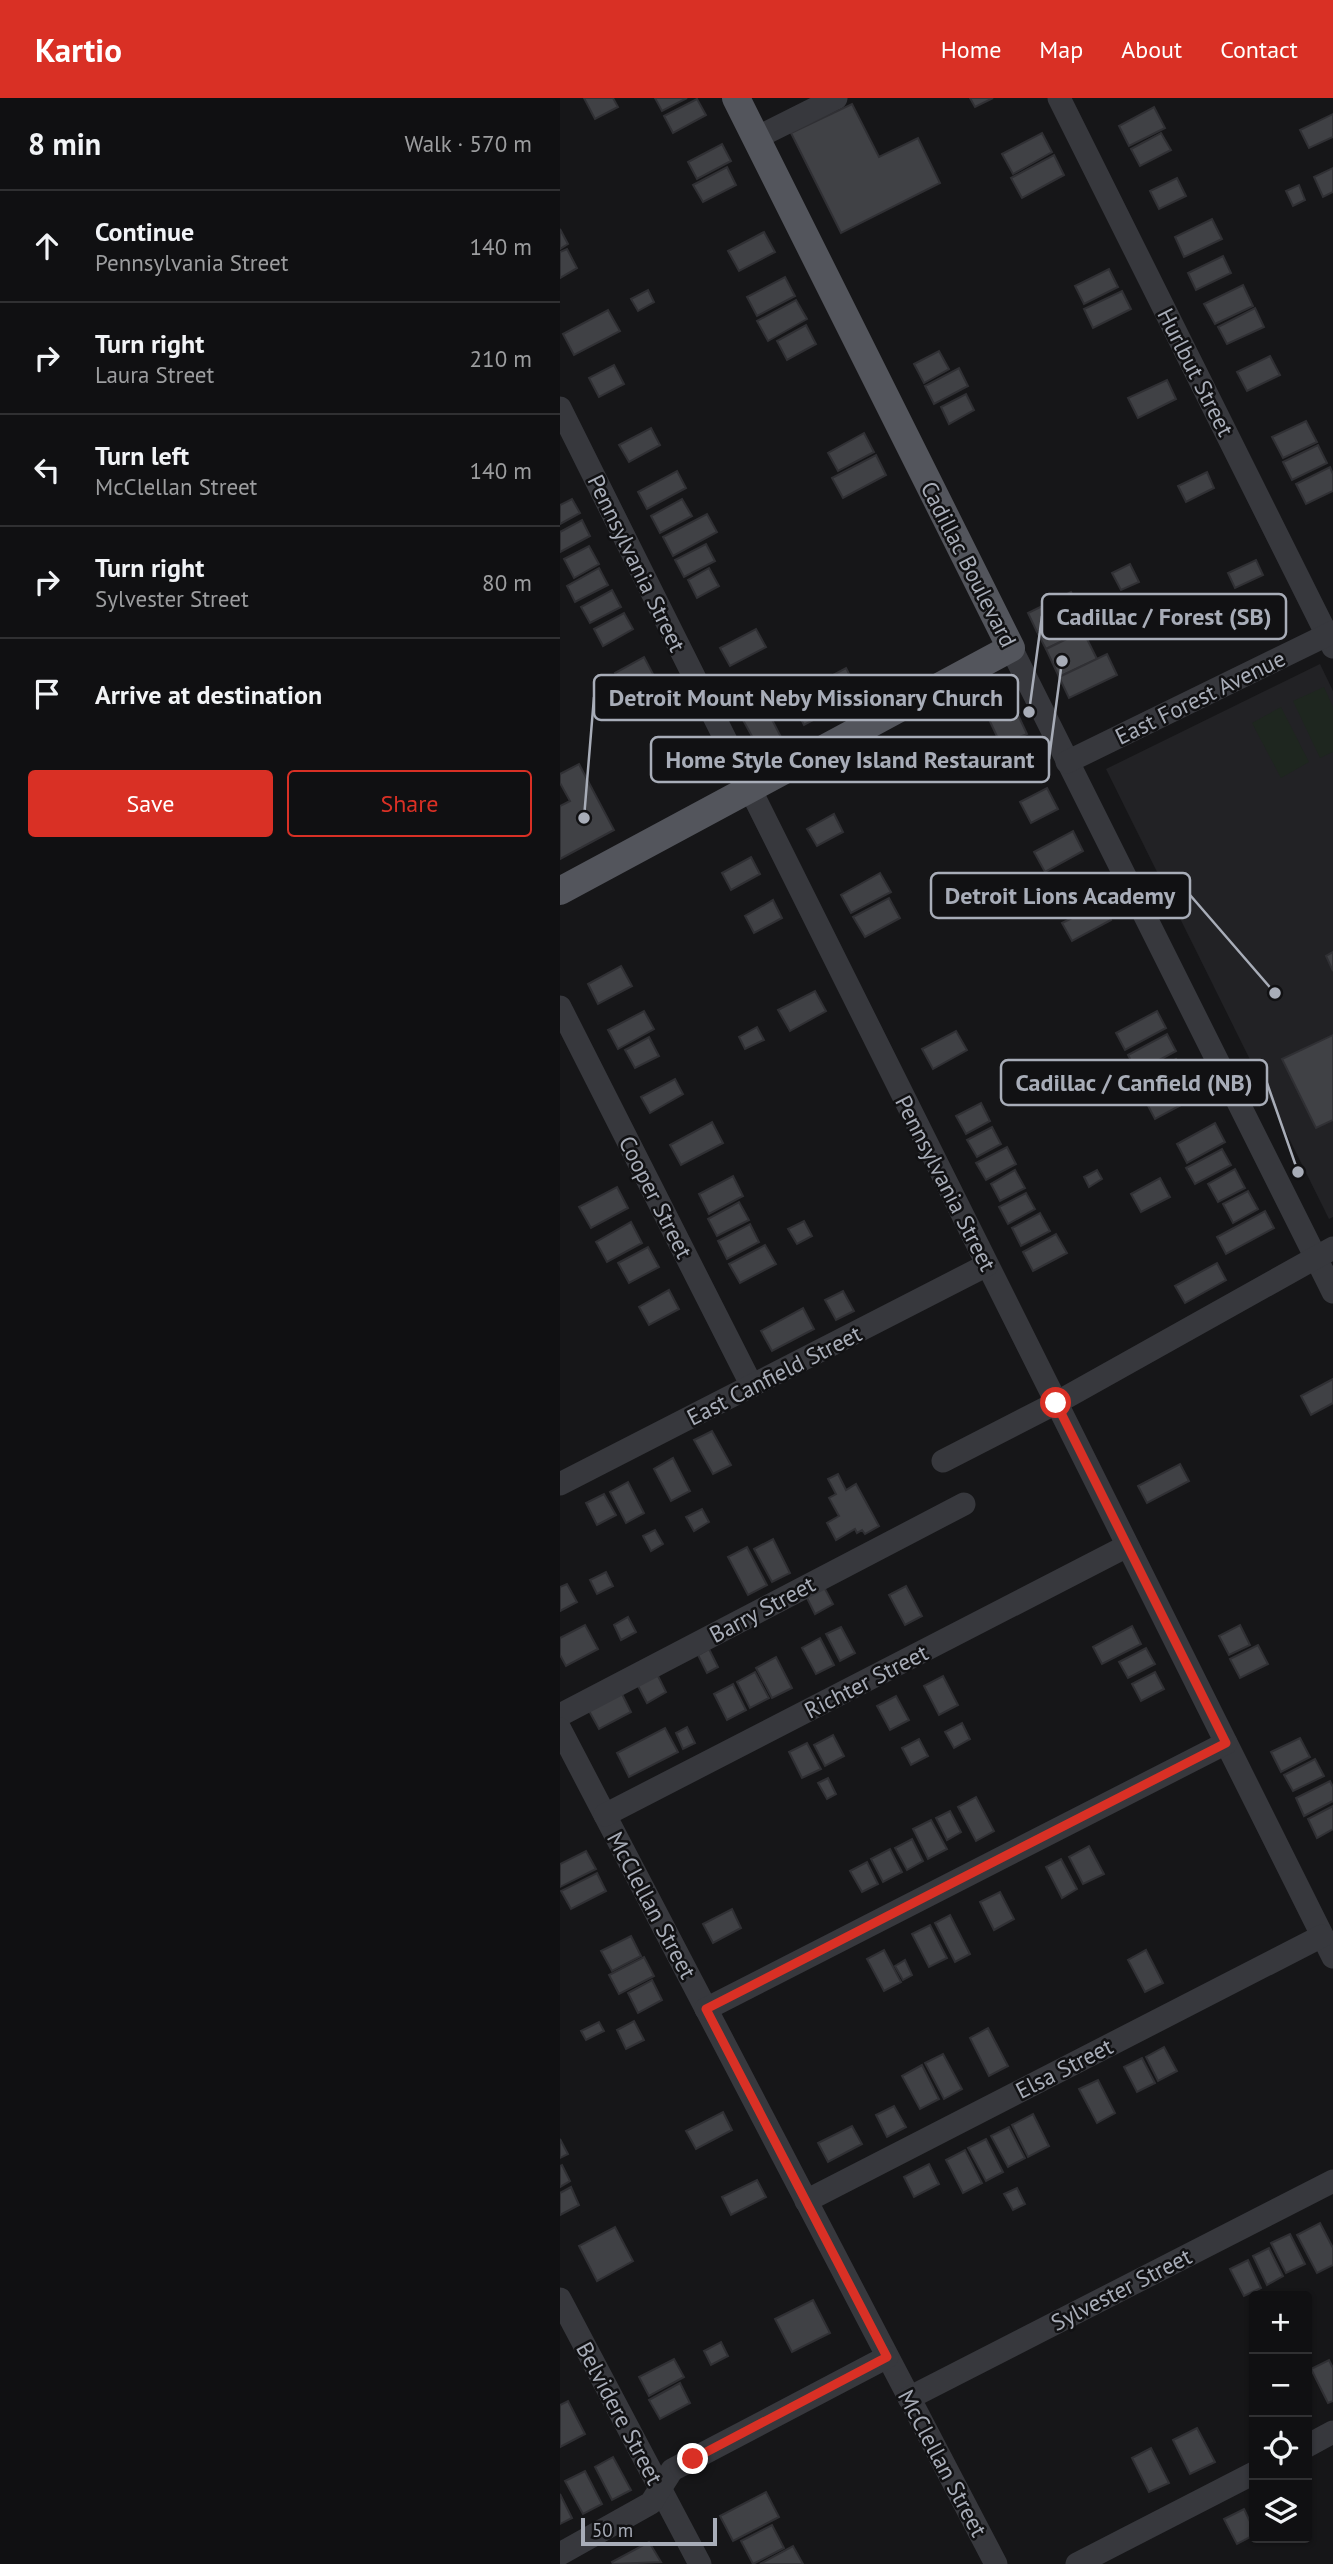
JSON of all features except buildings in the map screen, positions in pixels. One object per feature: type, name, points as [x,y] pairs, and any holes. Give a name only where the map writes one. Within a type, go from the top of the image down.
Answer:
[{"type":"main road","name":"Cadillac Boulevard","points":[[736,98],[1011,648]]},
{"type":"main road","points":[[560,891],[1011,648]]},
{"type":"street","points":[[756,138],[836,98]]},
{"type":"street","name":"Hurlbut Street","points":[[1059,98],[1331,638]]},
{"type":"street","name":"Pennsylvania Street","points":[[560,408],[1333,1957]]},
{"type":"street","name":"East Forest Avenue","points":[[1068,762],[1331,638]]},
{"type":"street","name":"Cadillac Boulevard","points":[[1011,648],[1324,1253],[1333,1292]]},
{"type":"street","name":"Cooper Street","points":[[560,1007],[752,1386]]},
{"type":"street","points":[[943,1461],[1056,1403],[1324,1253]]},
{"type":"street","name":"East Canfield Street","points":[[560,1485],[987,1265]]},
{"type":"street","name":"Barry Street","points":[[560,1715],[964,1504]]},
{"type":"street","name":"Richter Street","points":[[605,1815],[1127,1546]]},
{"type":"street","name":"McClellan Street","points":[[560,1729],[996,2564]]},
{"type":"street","points":[[706,2009],[1226,1743]]},
{"type":"street","name":"Elsa Street","points":[[806,2201],[1322,1936]]},
{"type":"street","name":"Sylvester Street","points":[[909,2398],[1333,2181]]},
{"type":"street","name":"Belvidere Street","points":[[560,2299],[700,2564]]},
{"type":"street","points":[[560,2554],[650,2503],[672,2470],[887,2357]]},
{"type":"street","points":[[1312,2443],[1333,2432]]},
{"type":"street","points":[[1077,2564],[1249,2476]]},
{"type":"shaded area","points":[[1320,664],[1333,691],[1333,1217],[1329,1219],[1106,769]]},
{"type":"shaded area","points":[[1324,687],[1333,707],[1333,752],[1320,758],[1293,701]]},
{"type":"shaded area","points":[[1281,707],[1309,762],[1281,778],[1252,723]]},
{"type":"place","name":"Home Style Coney Island Restaurant","points":[[1062,661]]},
{"type":"place","name":"Cadillac / Forest (SB)","points":[[1029,712]]},
{"type":"place","name":"Detroit Mount Neby Missionary Church","points":[[584,818]]},
{"type":"place","name":"Detroit Lions Academy","points":[[1275,993]]},
{"type":"place","name":"Cadillac / Canfield (NB)","points":[[1298,1172]]},
{"type":"route","points":[[693,2459],[887,2357],[706,2009],[1226,1743],[1056,1403]]}]
